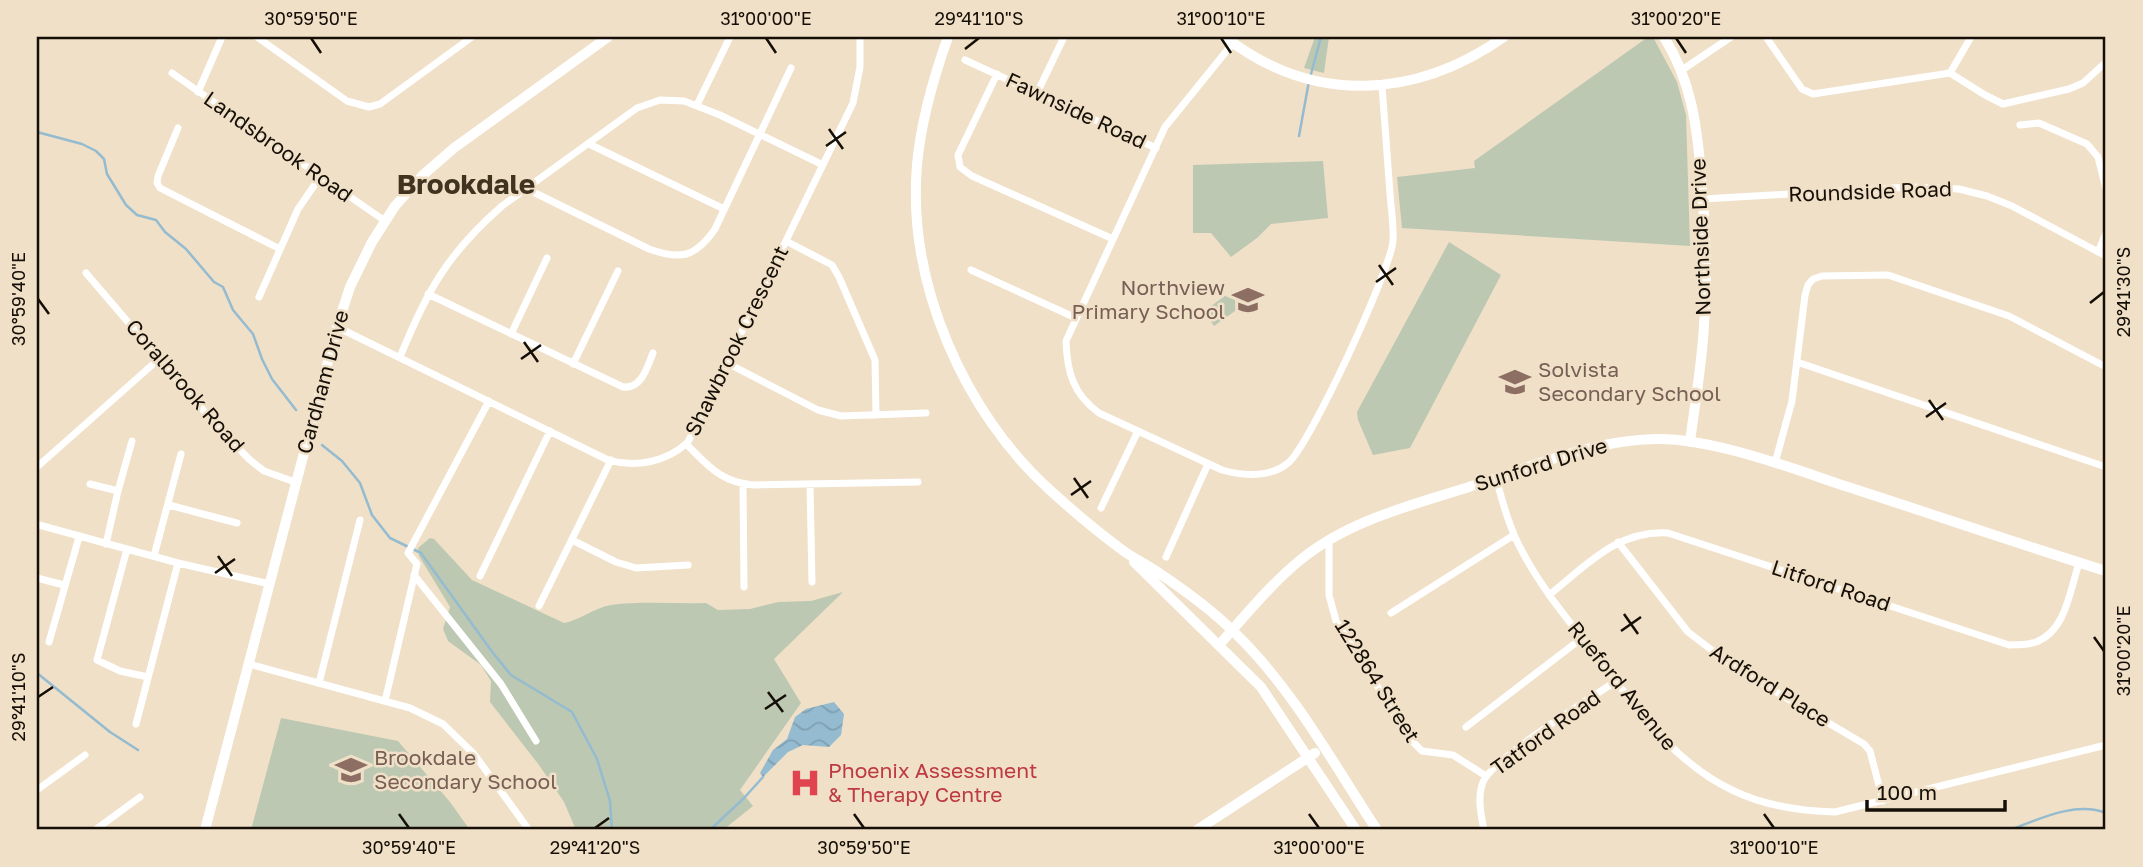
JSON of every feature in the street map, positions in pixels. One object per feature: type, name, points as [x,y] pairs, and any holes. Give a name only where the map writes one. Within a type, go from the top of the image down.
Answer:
[{"type":"street","points":[[198,92],[222,37]]},
{"type":"street","points":[[257,37],[346,101],[369,107],[380,104],[472,37]]},
{"type":"street","name":"Cardham Drive","points":[[205,830],[337,327],[353,280],[372,242],[408,190],[446,155],[608,37]]},
{"type":"street","points":[[697,105],[730,37]]},
{"type":"street","name":"Shawbrook Crescent","points":[[337,327],[611,460],[620,463],[644,463],[679,451],[687,444],[853,103],[858,87],[860,37]]},
{"type":"street","points":[[948,37],[928,94],[917,168],[918,214],[926,272],[945,339],[972,393],[1005,441],[1051,491],[1125,552],[1157,572],[1232,630],[1281,685],[1377,830]]},
{"type":"street","points":[[1037,93],[1064,37]]},
{"type":"street","points":[[1382,86],[1393,240],[1385,273],[1309,436],[1291,461],[1282,468],[1237,474],[1208,464],[1099,413],[1086,404],[1075,389],[1067,360],[1066,341],[1165,127],[1229,40],[1265,63],[1301,78],[1362,87],[1410,81],[1443,71],[1482,52],[1504,37]]},
{"type":"street","name":"Northside Drive","points":[[1664,37],[1682,70],[1692,99],[1703,199],[1706,272],[1704,327],[1690,442]]},
{"type":"street","points":[[1682,70],[1731,37]]},
{"type":"street","points":[[1766,37],[1802,89],[1813,94],[1950,73],[2003,104],[2069,89],[2082,83],[2106,62]]},
{"type":"street","points":[[1950,73],[1971,37]]},
{"type":"street","name":"Fawnside Road","points":[[965,60],[1156,148]]},
{"type":"street","points":[[527,189],[649,249],[670,256],[681,256],[699,247],[715,229],[791,68]]},
{"type":"street","name":"Landsbrook Road","points":[[172,73],[385,221]]},
{"type":"street","name":"Fawnside Road","points":[[997,74],[958,155],[960,167],[972,176],[1113,239]]},
{"type":"street","points":[[400,357],[428,294],[444,267],[462,245],[492,215],[637,108],[648,103],[672,99],[697,105],[823,165]]},
{"type":"street","points":[[2020,125],[2046,125],[2087,144],[2098,158],[2106,189]]},
{"type":"street","points":[[178,128],[158,176],[157,183],[160,188],[280,249]]},
{"type":"street","points":[[589,144],[724,209]]},
{"type":"street","points":[[259,297],[298,209],[320,177]]},
{"type":"street","name":"Roundside Road","points":[[1703,199],[1910,187],[1959,189],[2012,206],[2106,256]]},
{"type":"street","points":[[2098,252],[2106,233]]},
{"type":"street","points":[[786,241],[832,265],[839,276],[875,360],[876,415]]},
{"type":"street","points":[[511,334],[547,258]]},
{"type":"street","points":[[971,270],[1076,318]]},
{"type":"street","points":[[573,364],[618,271]]},
{"type":"street","name":"Coralbrook Road","points":[[86,273],[222,432],[264,471],[295,482]]},
{"type":"street","points":[[1775,463],[1793,401],[1805,295],[1813,279],[1822,276],[1876,273],[1902,279],[2009,316],[2106,367]]},
{"type":"street","points":[[428,294],[623,387],[630,388],[639,382],[653,353]]},
{"type":"street","points":[[37,467],[160,358]]},
{"type":"street","points":[[1797,362],[2106,467]]},
{"type":"street","points":[[727,363],[818,410],[841,416],[926,414]]},
{"type":"street","points":[[384,701],[417,564],[408,553],[489,401]]},
{"type":"street","points":[[480,576],[550,431]]},
{"type":"street","points":[[1101,508],[1138,431]]},
{"type":"street","name":"Sunford Drive","points":[[1219,645],[1277,581],[1300,560],[1329,540],[1384,514],[1585,449],[1612,443],[1657,439],[1690,442],[1775,463],[2106,572]]},
{"type":"street","points":[[106,544],[132,441]]},
{"type":"street","points":[[687,444],[723,478],[735,483],[918,482]]},
{"type":"street","points":[[154,556],[181,454]]},
{"type":"street","points":[[539,606],[611,460]]},
{"type":"street","points":[[1166,558],[1208,464]]},
{"type":"street","name":"Rueford Avenue","points":[[1496,478],[1514,535],[1549,595],[1658,734],[1679,755],[1731,790],[1755,799],[1809,811],[1835,812],[2106,745]]},
{"type":"street","points":[[90,484],[118,491]]},
{"type":"street","points":[[743,484],[744,587]]},
{"type":"street","points":[[810,484],[812,582]]},
{"type":"street","points":[[169,505],[237,523]]},
{"type":"street","points":[[319,683],[360,520]]},
{"type":"street","points":[[38,525],[178,563],[270,584]]},
{"type":"street","name":"Litford Road","points":[[1549,595],[1618,542],[1633,535],[1668,533],[2009,645],[2035,643],[2052,634],[2060,622],[2080,563]]},
{"type":"street","points":[[1391,614],[1514,535]]},
{"type":"street","points":[[49,642],[79,537]]},
{"type":"street","points":[[572,540],[617,562],[636,568],[688,565]]},
{"type":"street","name":"122864 Street","points":[[1329,540],[1329,595],[1336,621],[1412,741],[1422,751],[1454,755],[1486,776]]},
{"type":"street","name":"Ardford Place","points":[[1618,542],[1688,632],[1734,667],[1864,744],[1870,751],[1883,801]]},
{"type":"street","points":[[127,549],[97,660],[120,671],[148,677]]},
{"type":"street","points":[[1125,552],[1261,687],[1356,830]]},
{"type":"street","points":[[136,724],[178,563]]},
{"type":"street","points":[[414,575],[500,684],[536,741]]},
{"type":"street","points":[[37,578],[64,584]]},
{"type":"street","points":[[1466,727],[1582,638]]},
{"type":"street","points":[[249,664],[384,701],[443,724],[474,754],[529,830]]},
{"type":"street","name":"Tatford Road","points":[[1484,830],[1480,796],[1486,776],[1504,758],[1616,681]]},
{"type":"street","points":[[1197,830],[1323,747]]},
{"type":"street","points":[[37,790],[85,755]]},
{"type":"street","points":[[95,830],[140,797]]},
{"type":"green space","points":[[1315,37],[1329,37],[1324,73],[1304,68]]},
{"type":"green space","points":[[1648,37],[1653,37],[1677,82],[1686,115],[1690,246],[1402,228],[1397,177],[1475,168],[1474,161]]},
{"type":"green space","points":[[1323,161],[1328,218],[1271,224],[1231,257],[1211,233],[1193,233],[1193,165]]},
{"type":"green space","points":[[1449,242],[1501,275],[1410,448],[1373,455],[1357,412]]},
{"type":"green space","points":[[1232,291],[1242,306],[1214,326],[1204,311]]},
{"type":"green space","points":[[430,538],[434,539],[472,580],[564,623],[611,605],[706,603],[718,610],[750,609],[778,602],[811,601],[843,592],[774,659],[801,703],[740,790],[753,806],[723,830],[576,830],[564,802],[490,702],[491,681],[481,665],[448,641],[443,629],[450,607],[419,556],[418,548]]},
{"type":"green space","name":"Brookdale Secondary School","points":[[281,718],[398,741],[470,830],[251,830]]},
{"type":"water","points":[[834,702],[844,714],[841,735],[829,747],[803,745],[788,752],[763,777],[760,773],[773,750],[787,739],[795,717],[806,709]]},
{"type":"waterway","points":[[1311,74],[1321,37]]},
{"type":"waterway","points":[[1299,136],[1309,81]]},
{"type":"waterway","points":[[37,132],[82,144],[96,151],[104,159],[107,174],[126,205],[137,215],[156,220],[214,282],[223,287],[233,310],[253,334],[272,379],[296,410]]},
{"type":"waterway","points":[[322,445],[342,461],[360,483],[372,515],[390,538],[421,553],[511,675],[572,712],[597,759],[610,801],[612,830]]},
{"type":"waterway","points":[[37,673],[110,732],[138,750]]},
{"type":"waterway","points":[[710,830],[763,777]]},
{"type":"waterway","points":[[2010,830],[2070,810],[2106,813]]},
{"type":"place","name":"Northview Primary School","points":[[1248,300]]},
{"type":"place","name":"Solvista Secondary School","points":[[1515,382]]},
{"type":"place","name":"Brookdale Secondary School","points":[[351,770]]},
{"type":"place","name":"Phoenix Assessment & Therapy Centre","points":[[805,783]]},
{"type":"district","name":"Brookdale","points":[[466,184]]}]
